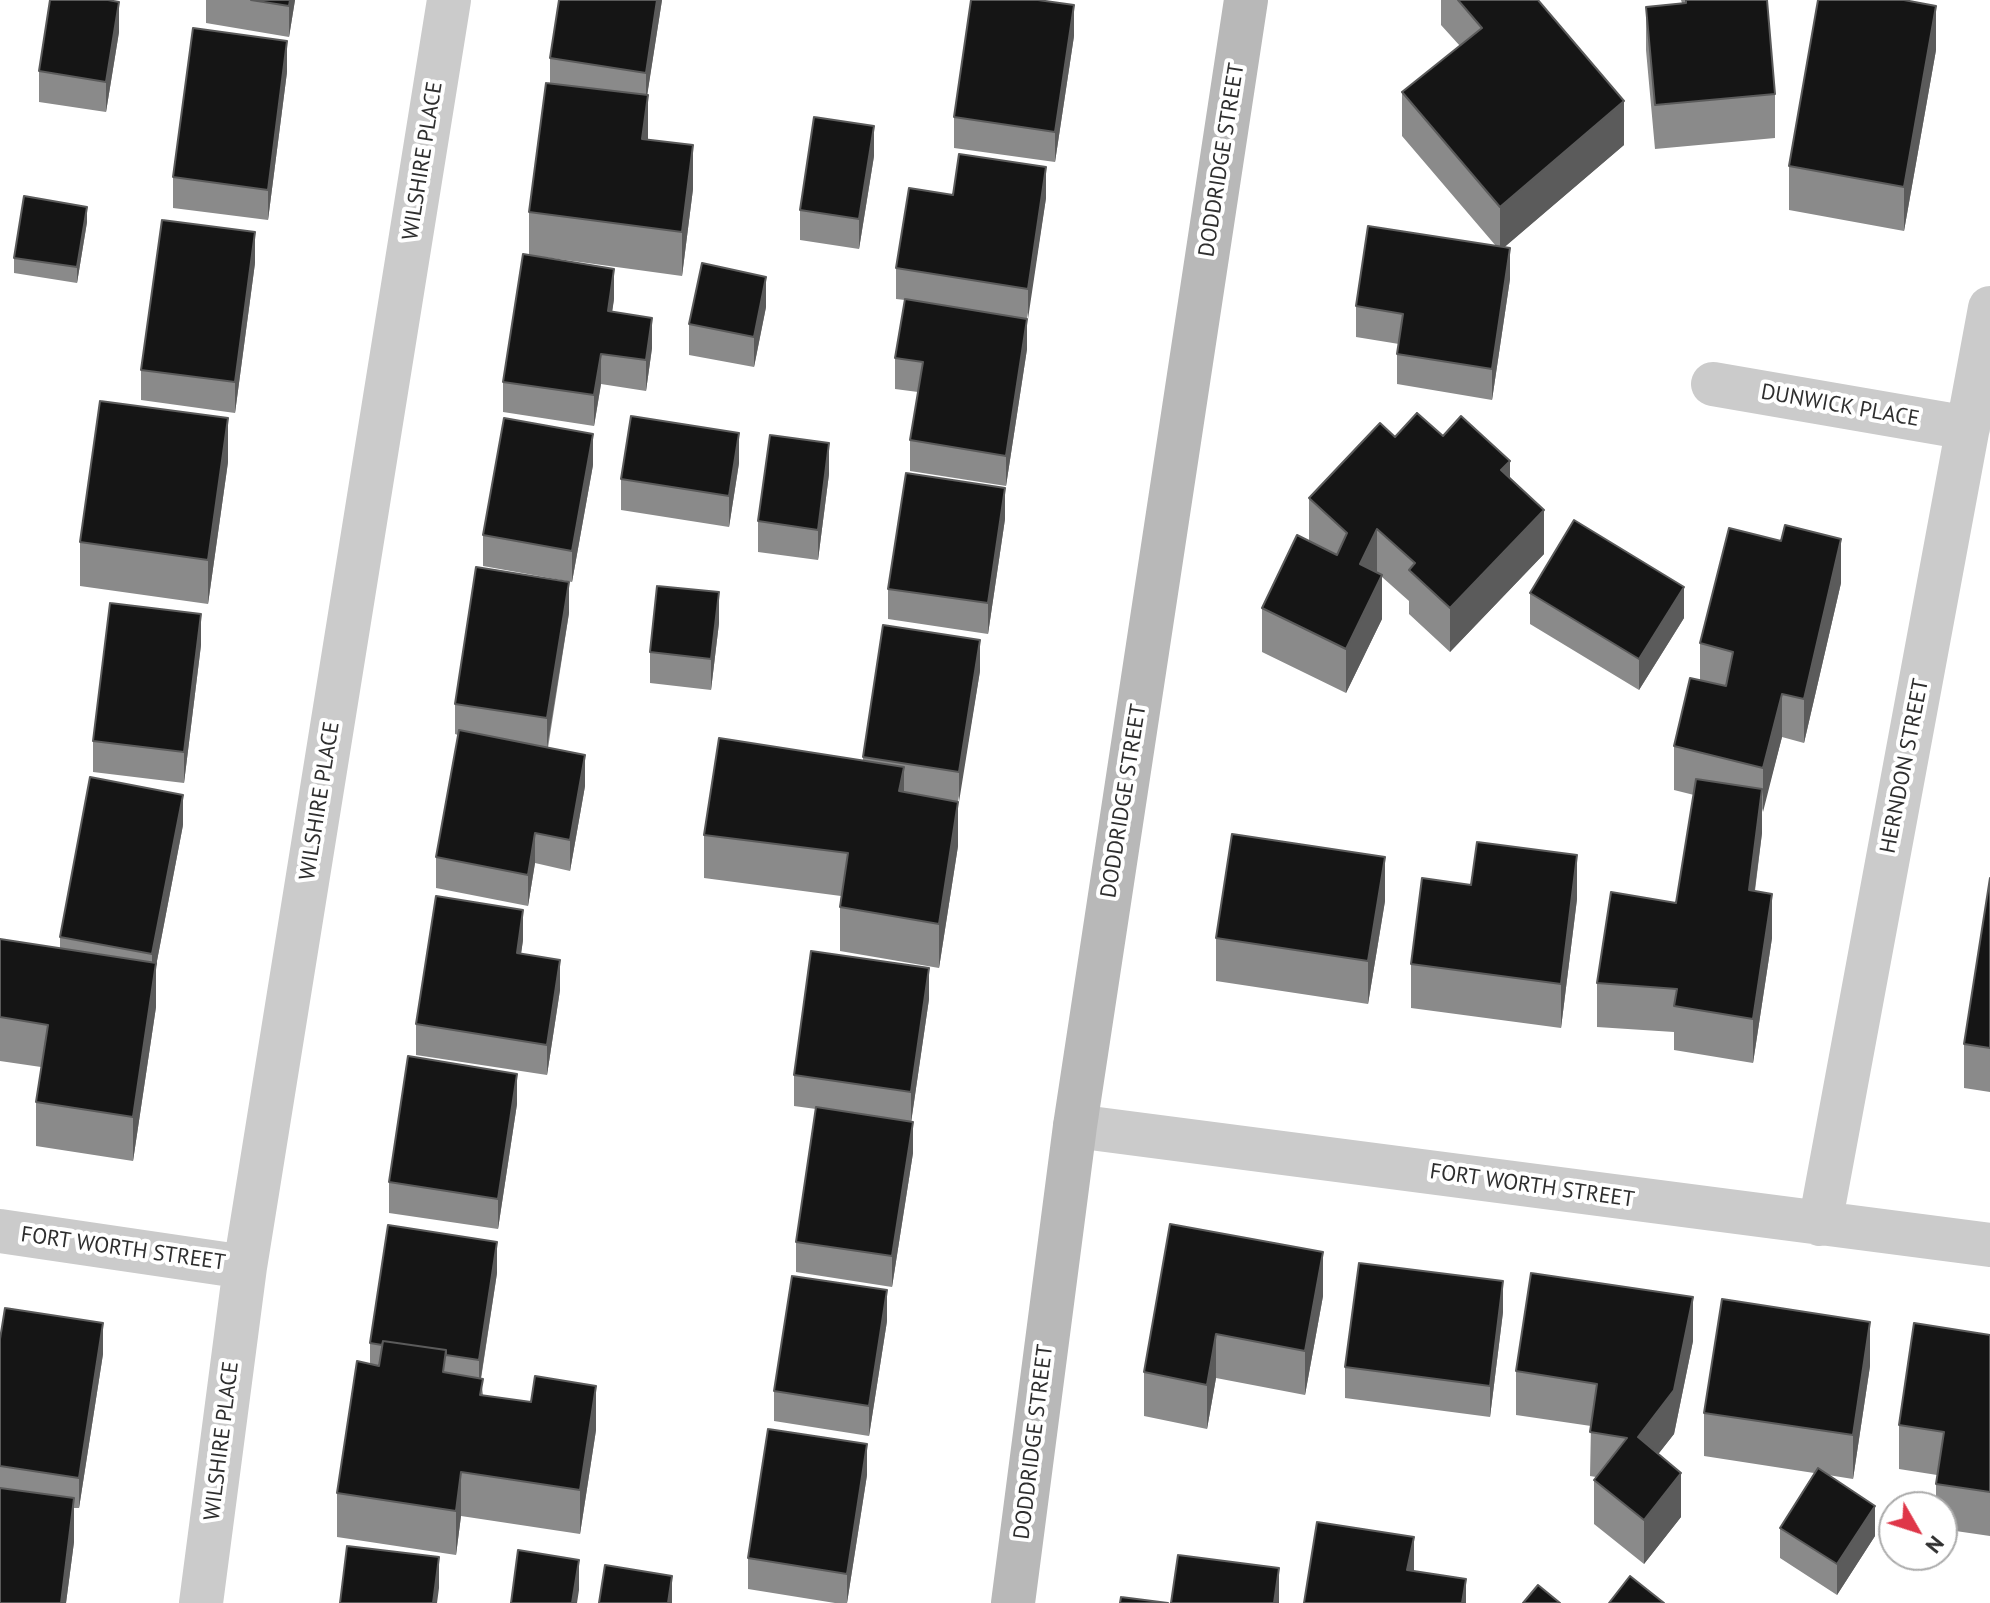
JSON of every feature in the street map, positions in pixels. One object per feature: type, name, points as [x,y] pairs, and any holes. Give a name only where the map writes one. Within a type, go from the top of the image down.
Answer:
[{"type":"main road","name":"DODDRIDGE STREET","points":[[1013,1603],[1075,1126],[1246,0]]},
{"type":"street","name":"WILSHIRE PLACE","points":[[201,1603],[245,1267],[449,0]]},
{"type":"street","name":"HERNDON STREET","points":[[1820,1224],[1990,308]]},
{"type":"street","name":"DUNWICK PLACE","points":[[1713,384],[1968,428]]},
{"type":"street","name":"FORT WORTH STREET","points":[[1075,1126],[1990,1245]]},
{"type":"street","name":"FORT WORTH STREET","points":[[0,1231],[245,1267]]},
{"type":"building","points":[[50,0],[119,2],[106,82],[39,71]]},
{"type":"building","points":[[251,0],[290,0],[289,6]]},
{"type":"building","points":[[559,0],[657,0],[646,73],[550,58]]},
{"type":"building","points":[[971,0],[1038,0],[1074,5],[1055,132],[954,117]]},
{"type":"building","points":[[1458,0],[1538,0],[1624,101],[1500,207],[1402,92],[1482,28]]},
{"type":"building","points":[[1686,0],[1767,0],[1775,94],[1655,105],[1646,7],[1686,3]]},
{"type":"building","points":[[1818,0],[1904,0],[1936,6],[1904,187],[1789,166]]},
{"type":"building","points":[[193,28],[287,41],[268,190],[173,177]]},
{"type":"building","points":[[546,83],[648,95],[642,139],[693,145],[682,232],[529,212]]},
{"type":"building","points":[[814,117],[874,126],[859,219],[800,210]]},
{"type":"building","points":[[959,154],[1046,167],[1028,289],[896,268],[909,188],[953,195]]},
{"type":"building","points":[[24,196],[87,207],[77,267],[14,258]]},
{"type":"building","points":[[162,220],[255,232],[235,382],[141,370]]},
{"type":"building","points":[[1368,226],[1510,248],[1492,369],[1397,354],[1403,314],[1356,306]]},
{"type":"building","points":[[523,254],[614,269],[608,311],[652,318],[646,360],[601,354],[594,395],[503,382]]},
{"type":"building","points":[[702,263],[766,277],[754,337],[689,324]]},
{"type":"building","points":[[905,299],[1027,319],[1006,456],[910,440],[923,362],[895,358]]},
{"type":"building","points":[[100,401],[228,418],[208,560],[80,542]]},
{"type":"building","points":[[1417,413],[1443,436],[1461,416],[1510,461],[1501,470],[1544,510],[1450,608],[1409,570],[1415,563],[1377,529],[1360,564],[1382,575],[1346,649],[1262,608],[1297,535],[1337,555],[1347,533],[1309,498],[1380,423],[1395,437]]},
{"type":"building","points":[[631,416],[739,433],[729,496],[621,479]]},
{"type":"building","points":[[504,418],[593,434],[572,551],[483,535]]},
{"type":"building","points":[[770,435],[829,443],[818,530],[758,521]]},
{"type":"building","points":[[906,473],[1005,488],[988,603],[888,589]]},
{"type":"building","points":[[1574,520],[1684,587],[1639,659],[1530,593]]},
{"type":"building","points":[[1785,525],[1841,539],[1804,699],[1782,694],[1763,768],[1674,746],[1690,678],[1726,686],[1733,652],[1700,643],[1729,528],[1781,541]]},
{"type":"building","points":[[476,567],[569,582],[547,718],[455,704]]},
{"type":"building","points":[[657,586],[719,592],[711,659],[650,652]]},
{"type":"building","points":[[110,603],[201,614],[184,752],[93,741]]},
{"type":"building","points":[[883,625],[980,640],[959,772],[863,757]]},
{"type":"building","points":[[459,730],[585,755],[570,840],[535,833],[528,875],[436,857]]},
{"type":"building","points":[[719,738],[904,767],[899,791],[958,802],[939,924],[840,907],[848,853],[704,835]]},
{"type":"building","points":[[90,777],[183,795],[152,954],[60,937]]},
{"type":"building","points":[[1696,779],[1762,789],[1749,890],[1772,894],[1753,1019],[1674,1006],[1677,989],[1597,983],[1611,892],[1676,903]]},
{"type":"building","points":[[1232,834],[1385,857],[1368,961],[1216,938]]},
{"type":"building","points":[[1477,842],[1577,855],[1561,984],[1411,964],[1422,878],[1471,885]]},
{"type":"building","points":[[1990,878],[1990,1048],[1964,1044]]},
{"type":"building","points":[[436,896],[523,910],[517,953],[560,960],[547,1045],[416,1024]]},
{"type":"building","points":[[0,939],[156,963],[133,1117],[36,1102],[48,1025],[0,1017]]},
{"type":"building","points":[[811,951],[929,968],[911,1092],[794,1075]]},
{"type":"building","points":[[408,1056],[517,1074],[498,1199],[389,1182]]},
{"type":"building","points":[[816,1107],[913,1122],[892,1256],[796,1242]]},
{"type":"building","points":[[1170,1224],[1323,1252],[1305,1351],[1216,1334],[1207,1385],[1144,1372]]},
{"type":"building","points":[[388,1225],[497,1242],[479,1360],[446,1355],[446,1350],[383,1341],[382,1345],[370,1343]]},
{"type":"building","points":[[1359,1263],[1503,1281],[1490,1386],[1345,1367]]},
{"type":"building","points":[[1531,1273],[1693,1297],[1674,1390],[1638,1437],[1681,1473],[1644,1520],[1594,1480],[1627,1438],[1590,1432],[1597,1384],[1516,1371]]},
{"type":"building","points":[[792,1276],[887,1290],[869,1406],[774,1391]]},
{"type":"building","points":[[1722,1299],[1870,1322],[1853,1435],[1704,1413]]},
{"type":"building","points":[[5,1308],[103,1323],[79,1478],[0,1466],[0,1339]]},
{"type":"building","points":[[1914,1323],[1990,1335],[1990,1492],[1936,1484],[1944,1432],[1899,1425]]},
{"type":"building","points":[[383,1341],[446,1350],[443,1372],[483,1379],[480,1395],[531,1402],[535,1376],[596,1386],[580,1490],[461,1472],[456,1511],[337,1493],[357,1361],[379,1366]]},
{"type":"building","points":[[768,1429],[867,1444],[847,1574],[748,1558]]},
{"type":"building","points":[[1818,1468],[1875,1506],[1837,1564],[1780,1528]]},
{"type":"building","points":[[0,1488],[74,1498],[61,1603],[0,1603]]},
{"type":"building","points":[[1317,1522],[1414,1537],[1407,1570],[1466,1579],[1462,1603],[1304,1603]]},
{"type":"building","points":[[347,1546],[439,1557],[433,1603],[340,1603]]},
{"type":"building","points":[[518,1550],[579,1560],[572,1603],[511,1603]]},
{"type":"building","points":[[1178,1555],[1279,1568],[1274,1603],[1171,1603]]},
{"type":"building","points":[[605,1565],[672,1576],[668,1603],[599,1603]]},
{"type":"building","points":[[1630,1576],[1664,1603],[1609,1603]]},
{"type":"building","points":[[1538,1585],[1560,1603],[1523,1603]]},
{"type":"building","points":[[1121,1597],[1168,1603],[1120,1603]]}]
